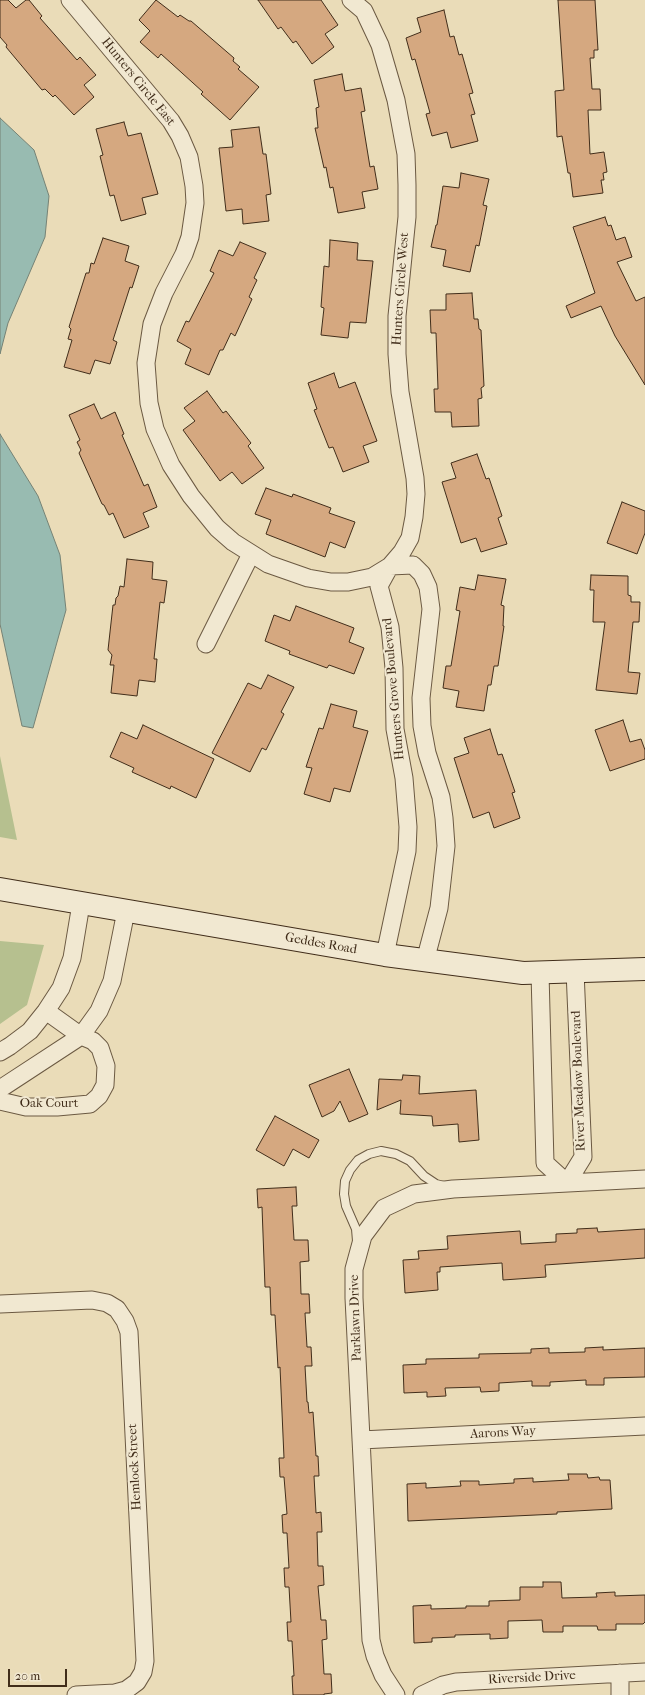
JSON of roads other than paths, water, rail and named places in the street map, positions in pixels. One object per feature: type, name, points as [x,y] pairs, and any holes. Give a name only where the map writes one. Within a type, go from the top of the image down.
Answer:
[{"type":"main road","name":"Geddes Road","points":[[0,889],[81,904],[425,961],[523,973],[645,968]]},
{"type":"street","name":"Hunters Circle East","points":[[70,0],[171,121],[180,136],[189,158],[194,186],[194,220],[184,254],[164,293],[152,324],[146,363],[149,403],[155,429],[171,465],[191,496],[217,528],[251,554],[268,564],[308,578],[331,582],[364,580],[390,566]]},
{"type":"street","name":"Hunters Circle West","points":[[351,0],[364,5],[380,45],[396,100],[406,154],[407,217],[397,316],[397,354],[400,392],[415,478],[416,494],[410,538],[402,552],[390,566]]},
{"type":"street","points":[[206,644],[251,554]]},
{"type":"street","name":"Hunters Grove Boulevard","points":[[385,955],[406,851],[408,827],[404,778],[395,729],[394,668],[390,627],[379,586],[390,566],[413,565],[422,574],[431,598],[421,698],[422,726],[427,753],[441,797],[446,846],[439,908],[425,961]]},
{"type":"street","points":[[0,1052],[30,1030],[46,1011],[61,988],[72,958],[81,904]]},
{"type":"street","points":[[0,1090],[81,1036],[99,1011],[112,981],[126,911]]},
{"type":"street","name":"River Meadow Boulevard","points":[[567,1183],[583,1157],[575,971]]},
{"type":"street","points":[[540,973],[545,1163],[567,1183]]},
{"type":"street","name":"Oak Court","points":[[0,1101],[26,1107],[57,1107],[90,1104],[99,1096],[104,1085],[106,1066],[100,1048],[93,1041],[81,1036],[46,1011]]},
{"type":"street","name":"Parklawn Drive","points":[[396,1695],[383,1675],[375,1656],[371,1640],[354,1298],[354,1269],[363,1236],[384,1208],[414,1194],[453,1189],[645,1179]]},
{"type":"street","name":"Hemlock Street","points":[[0,1304],[92,1300],[107,1303],[117,1309],[126,1321],[129,1332],[145,1661],[143,1672],[137,1682],[126,1690],[115,1693],[76,1695]]},
{"type":"street","name":"Aarons Way","points":[[361,1440],[645,1426]]},
{"type":"street","name":"Riverside Drive","points":[[422,1695],[442,1686],[456,1682],[645,1672]]},
{"type":"street","points":[[620,1673],[620,1695]]},
{"type":"lane","points":[[358,1253],[356,1229],[346,1206],[344,1194],[345,1181],[350,1170],[358,1160],[369,1154],[381,1151],[396,1154],[410,1161],[424,1176],[436,1184],[453,1189]]},
{"type":"water","points":[[0,118],[34,150],[49,196],[45,237],[8,323],[0,354]]},
{"type":"water","points":[[0,434],[38,496],[60,555],[66,610],[33,728],[22,726],[0,624]]}]
